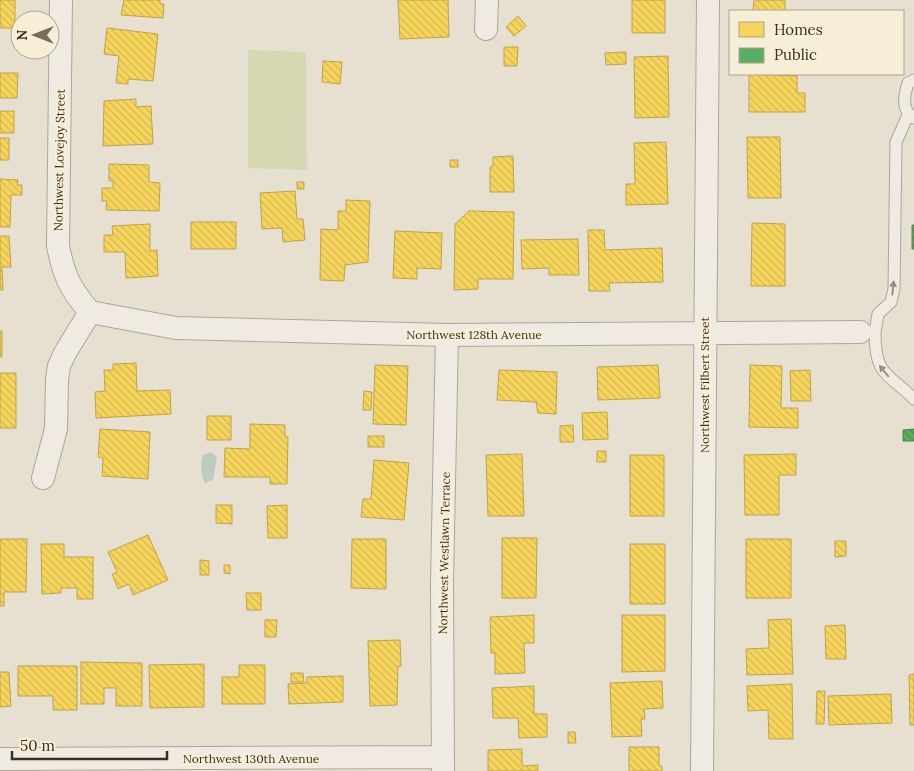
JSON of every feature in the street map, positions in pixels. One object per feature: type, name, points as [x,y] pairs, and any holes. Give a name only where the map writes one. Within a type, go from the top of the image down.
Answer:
[{"type":"street","name":"Northwest Lovejoy Street","points":[[61,0],[58,246],[63,270],[69,286],[90,312]]},
{"type":"street","points":[[486,29],[487,0]]},
{"type":"street","name":"Northwest Filbert Street","points":[[702,771],[708,0]]},
{"type":"street","name":"Northwest 128th Avenue","points":[[90,312],[176,328],[447,335],[868,332]]},
{"type":"street","points":[[43,478],[56,429],[60,366],[65,353],[90,312]]},
{"type":"street","name":"Northwest Westlawn Terrace","points":[[443,764],[442,582],[447,335]]},
{"type":"street","name":"Northwest 130th Avenue","points":[[0,759],[443,764]]},
{"type":"lane","points":[[914,80],[908,83],[904,103],[911,116],[896,142],[894,290],[891,302],[878,314],[868,332],[878,364],[884,374],[914,399]]},
{"type":"green space","points":[[248,50],[306,52],[307,170],[248,168]]},
{"type":"shaded area","points":[[211,452],[217,457],[213,480],[205,483],[201,470],[202,459],[203,455]]},
{"type":"building: Homes","points":[[0,0],[15,0],[15,10],[10,10],[10,28],[0,28]]},
{"type":"building: Homes","points":[[124,0],[160,0],[160,4],[164,4],[163,18],[121,15]]},
{"type":"building: Homes","points":[[398,0],[448,0],[449,37],[400,39]]},
{"type":"building: Homes","points":[[632,0],[665,0],[665,33],[632,33]]},
{"type":"building: Homes","points":[[754,0],[785,0],[785,10],[753,10]]},
{"type":"building: Homes","points":[[518,16],[526,26],[514,36],[506,27]]},
{"type":"building: Homes","points":[[107,28],[158,34],[153,81],[128,79],[128,84],[116,83],[119,56],[104,54]]},
{"type":"building: Homes","points":[[504,47],[518,47],[517,66],[504,66]]},
{"type":"building: Homes","points":[[626,52],[626,64],[606,65],[605,53]]},
{"type":"building: Homes","points":[[668,56],[669,117],[635,118],[634,57]]},
{"type":"building: Homes","points":[[323,61],[342,62],[340,84],[322,82]]},
{"type":"building: Homes","points":[[0,73],[18,73],[17,98],[0,98]]},
{"type":"building: Homes","points":[[749,75],[797,76],[797,93],[805,93],[805,112],[749,112]]},
{"type":"building: Homes","points":[[136,99],[136,107],[151,106],[153,144],[103,146],[104,101]]},
{"type":"building: Homes","points":[[0,111],[14,111],[14,133],[0,133]]},
{"type":"building: Homes","points":[[747,137],[780,137],[781,198],[748,198]]},
{"type":"building: Homes","points":[[0,138],[9,138],[9,160],[0,160]]},
{"type":"building: Homes","points":[[666,142],[668,204],[626,205],[626,184],[635,184],[634,143]]},
{"type":"building: Homes","points":[[513,156],[514,192],[490,192],[490,167],[493,166],[493,157]]},
{"type":"building: Homes","points":[[450,160],[458,160],[458,167],[450,167]]},
{"type":"building: Homes","points":[[109,164],[149,165],[149,182],[160,183],[159,211],[106,210],[107,201],[102,201],[102,188],[113,188],[113,181],[109,181]]},
{"type":"building: Homes","points":[[0,179],[18,180],[17,185],[22,185],[22,195],[11,195],[10,227],[0,227]]},
{"type":"building: Homes","points":[[297,182],[304,182],[304,189],[297,189]]},
{"type":"building: Homes","points":[[295,191],[297,219],[303,219],[305,240],[283,242],[282,228],[262,229],[260,193]]},
{"type":"building: Homes","points":[[346,200],[370,201],[368,262],[345,265],[344,281],[320,280],[321,229],[338,230],[338,211],[346,211]]},
{"type":"building: Homes","points":[[469,211],[514,212],[513,279],[478,279],[478,289],[454,290],[455,224]]},
{"type":"building: Homes","points":[[191,222],[236,222],[236,249],[191,249]]},
{"type":"building: Homes","points":[[752,223],[785,224],[785,286],[751,286]]},
{"type":"building: Homes","points":[[150,224],[150,251],[157,250],[158,276],[126,278],[125,252],[104,252],[104,235],[113,235],[112,226]]},
{"type":"building: Homes","points":[[588,230],[604,230],[605,250],[662,248],[663,282],[609,283],[610,291],[589,291]]},
{"type":"building: Homes","points":[[395,231],[442,233],[441,269],[417,268],[417,279],[393,278]]},
{"type":"building: Homes","points":[[0,236],[9,236],[11,267],[2,267],[3,290],[0,290]]},
{"type":"building: Homes","points":[[578,239],[579,275],[549,275],[549,268],[522,269],[521,240]]},
{"type":"building: Homes","points":[[0,331],[2,331],[2,357],[0,357]]},
{"type":"building: Homes","points":[[136,363],[137,391],[170,390],[171,414],[96,418],[95,392],[105,391],[104,370],[113,370],[113,364]]},
{"type":"building: Homes","points":[[375,365],[408,366],[406,425],[373,424]]},
{"type":"building: Homes","points":[[658,365],[660,398],[598,400],[597,367]]},
{"type":"building: Homes","points":[[750,365],[782,366],[781,408],[798,408],[798,428],[749,427]]},
{"type":"building: Homes","points":[[499,370],[557,372],[556,414],[538,413],[536,402],[497,400]]},
{"type":"building: Homes","points":[[810,370],[811,401],[791,401],[790,371]]},
{"type":"building: Homes","points":[[0,373],[16,373],[16,428],[0,428]]},
{"type":"building: Homes","points":[[364,391],[372,392],[371,410],[363,410]]},
{"type":"building: Homes","points":[[607,412],[608,439],[583,440],[582,413]]},
{"type":"building: Homes","points":[[207,416],[231,416],[231,440],[207,440]]},
{"type":"building: Homes","points":[[250,424],[285,425],[285,437],[288,437],[287,484],[270,484],[270,477],[224,477],[225,448],[250,449]]},
{"type":"building: Homes","points":[[573,425],[574,442],[560,442],[560,426]]},
{"type":"building: Homes","points":[[100,429],[150,432],[148,479],[102,476],[103,458],[98,457]]},
{"type":"building: Homes","points":[[368,436],[384,436],[384,447],[368,447]]},
{"type":"building: Homes","points":[[597,451],[606,451],[606,462],[597,462]]},
{"type":"building: Homes","points":[[522,454],[524,516],[488,516],[486,455]]},
{"type":"building: Homes","points":[[796,454],[796,475],[779,475],[779,515],[745,515],[744,455]]},
{"type":"building: Homes","points":[[630,455],[664,455],[664,516],[630,516]]},
{"type":"building: Homes","points":[[374,460],[409,463],[404,520],[361,517],[363,499],[371,499]]},
{"type":"building: Homes","points":[[216,505],[232,505],[232,524],[216,523]]},
{"type":"building: Homes","points":[[287,505],[287,538],[268,538],[267,506]]},
{"type":"building: Homes","points":[[148,535],[168,580],[133,595],[129,584],[118,589],[112,574],[117,572],[108,552]]},
{"type":"building: Homes","points":[[502,538],[537,538],[536,598],[502,598]]},
{"type":"building: Homes","points":[[0,539],[27,539],[26,592],[4,592],[4,606],[0,606]]},
{"type":"building: Homes","points":[[352,539],[386,539],[386,589],[351,588]]},
{"type":"building: Homes","points":[[746,539],[791,539],[791,598],[746,598]]},
{"type":"building: Homes","points":[[835,541],[846,541],[846,556],[835,557]]},
{"type":"building: Homes","points":[[41,544],[64,544],[64,557],[93,557],[93,599],[77,599],[77,588],[61,588],[61,593],[42,594]]},
{"type":"building: Homes","points":[[630,544],[665,544],[665,604],[630,604]]},
{"type":"building: Homes","points":[[200,560],[209,561],[209,575],[200,575]]},
{"type":"building: Homes","points":[[224,565],[230,565],[230,574],[224,573]]},
{"type":"building: Homes","points":[[246,593],[261,593],[261,610],[247,610]]},
{"type":"building: Homes","points":[[534,615],[534,643],[524,643],[525,673],[495,674],[495,653],[491,653],[490,617]]},
{"type":"building: Homes","points":[[622,615],[665,615],[665,671],[622,672]]},
{"type":"building: Homes","points":[[791,619],[793,674],[747,675],[746,649],[769,648],[768,620]]},
{"type":"building: Homes","points":[[265,620],[277,620],[276,637],[265,637]]},
{"type":"building: Homes","points":[[845,625],[846,659],[826,659],[825,626]]},
{"type":"building: Homes","points":[[400,640],[401,666],[398,666],[397,705],[370,706],[368,641]]},
{"type":"building: Homes","points":[[81,662],[142,663],[142,706],[116,706],[116,688],[104,688],[104,704],[81,704]]},
{"type":"building: Homes","points":[[204,664],[204,707],[150,708],[149,665]]},
{"type":"building: Homes","points":[[239,665],[265,665],[265,704],[222,704],[222,677],[239,677]]},
{"type":"building: Homes","points":[[18,666],[77,666],[77,710],[53,710],[53,696],[18,696]]},
{"type":"building: Homes","points":[[0,672],[9,672],[11,706],[0,707]]},
{"type":"building: Homes","points":[[291,673],[303,673],[304,682],[291,682]]},
{"type":"building: Homes","points":[[914,674],[914,725],[910,725],[909,675]]},
{"type":"building: Homes","points":[[343,676],[343,702],[289,704],[288,684],[307,683],[307,677]]},
{"type":"building: Homes","points":[[662,681],[663,708],[644,709],[645,719],[641,719],[642,736],[612,737],[610,683]]},
{"type":"building: Homes","points":[[792,684],[793,739],[769,739],[768,710],[748,711],[747,686]]},
{"type":"building: Homes","points":[[534,686],[534,714],[547,714],[547,737],[519,738],[518,718],[493,718],[492,688]]},
{"type":"building: Homes","points":[[817,691],[825,691],[824,724],[816,724]]},
{"type":"building: Homes","points":[[891,694],[892,723],[829,725],[828,696]]},
{"type":"building: Homes","points":[[568,732],[575,732],[576,743],[568,743]]},
{"type":"building: Homes","points":[[629,747],[659,747],[659,766],[662,766],[662,771],[629,771]]},
{"type":"building: Homes","points":[[522,749],[522,766],[538,765],[538,771],[488,771],[488,750]]},
{"type":"building: Public","points":[[912,225],[914,225],[914,249],[912,249]]},
{"type":"building: Public","points":[[914,429],[914,441],[903,441],[903,430]]}]
